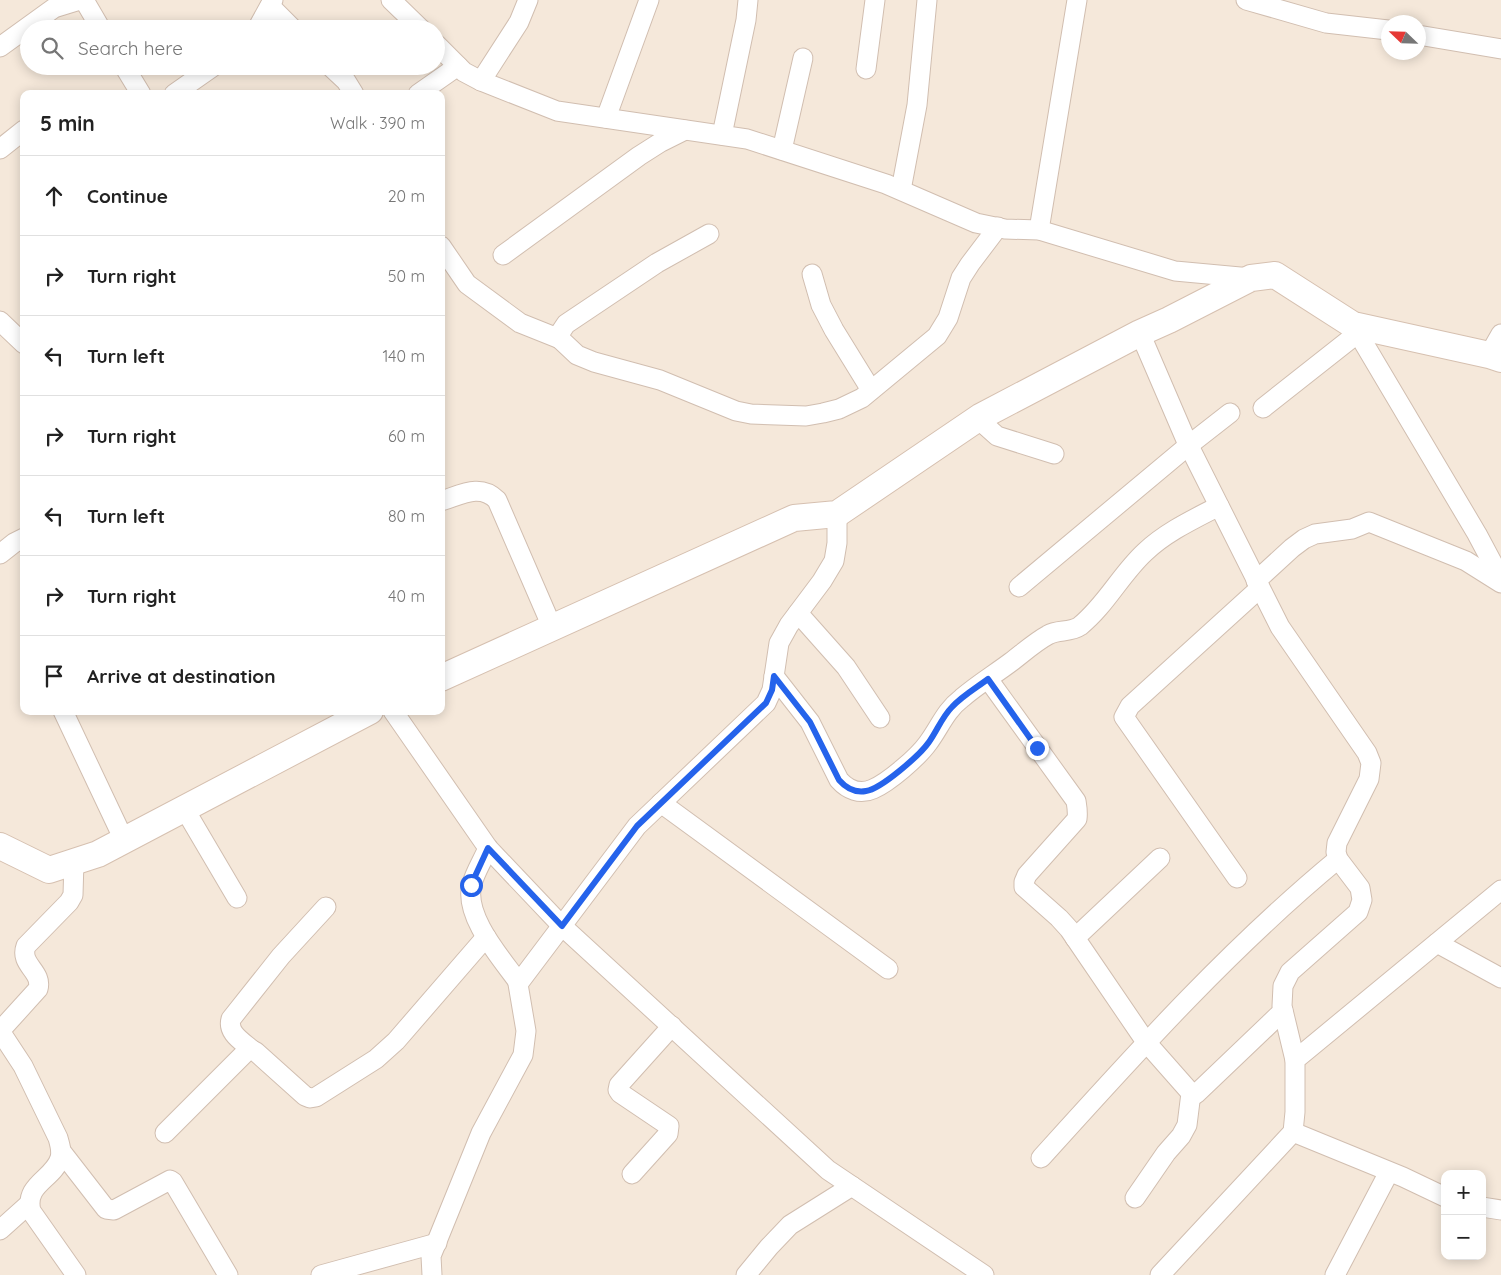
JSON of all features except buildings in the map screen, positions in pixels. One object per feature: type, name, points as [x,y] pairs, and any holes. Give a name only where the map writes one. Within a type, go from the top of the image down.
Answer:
[{"type":"street","points":[[37,20],[54,8],[78,0],[94,20]]},
{"type":"street","points":[[391,0],[412,20]]},
{"type":"street","points":[[481,81],[519,22],[528,0]]},
{"type":"street","points":[[606,118],[649,0]]},
{"type":"street","points":[[722,135],[746,20],[748,0]]},
{"type":"street","points":[[866,69],[875,0]]},
{"type":"street","points":[[901,190],[917,105],[927,0]]},
{"type":"street","points":[[1038,230],[1077,0]]},
{"type":"street","points":[[1246,0],[1326,23],[1381,29]]},
{"type":"street","points":[[262,20],[271,3],[285,20]]},
{"type":"street","points":[[0,47],[20,33]]},
{"type":"street","points":[[1426,35],[1501,49]]},
{"type":"street","points":[[445,53],[464,72],[481,81],[557,111],[747,139],[886,184],[976,223],[998,227],[1038,230],[1175,271],[1251,278],[1275,275],[1355,329],[1477,534],[1501,581]]},
{"type":"street","points":[[782,150],[804,58]]},
{"type":"street","points":[[424,90],[458,66]]},
{"type":"street","points":[[129,75],[139,90]]},
{"type":"street","points":[[180,90],[201,75]]},
{"type":"street","points":[[339,75],[351,90]]},
{"type":"street","points":[[503,255],[639,156],[685,130]]},
{"type":"street","points":[[0,149],[20,133]]},
{"type":"street","points":[[445,252],[467,284],[520,323],[560,339],[568,349],[577,355],[660,380],[726,408],[751,414],[806,416],[839,408],[862,398],[940,331],[948,318],[961,278],[998,227]]},
{"type":"street","points":[[560,339],[560,333],[566,324],[657,263],[709,234]]},
{"type":"street","points":[[812,274],[825,313],[871,390]]},
{"type":"street","points":[[445,676],[794,518],[837,514],[978,419],[1140,333],[1251,278]]},
{"type":"street","points":[[0,321],[20,340]]},
{"type":"street","points":[[1263,408],[1355,329],[1497,349]]},
{"type":"street","points":[[1140,333],[1189,444],[1280,627],[1371,763],[1369,778],[1337,843],[1336,852],[1338,859],[1360,888],[1362,900],[1358,912],[1290,972],[1283,986],[1282,1006],[1295,1060],[1293,1132],[1161,1275]]},
{"type":"street","points":[[1019,587],[1189,444],[1230,413]]},
{"type":"street","points":[[978,419],[997,436],[1054,454]]},
{"type":"street","points":[[445,500],[478,490],[490,494],[497,500],[552,627]]},
{"type":"street","points":[[774,676],[810,722],[839,780],[845,787],[861,791],[875,788],[906,766],[921,752],[951,707],[1049,634],[1074,630],[1079,627],[1145,552],[1177,528],[1219,506]]},
{"type":"street","points":[[519,983],[637,826],[766,703],[772,690],[779,644],[789,624],[822,581],[834,561],[837,543],[837,514]]},
{"type":"street","points":[[1238,878],[1124,717],[1130,706],[1258,584],[1292,548],[1315,534],[1352,528],[1369,522],[1466,561],[1501,581]]},
{"type":"street","points":[[798,613],[846,667],[880,718]]},
{"type":"street","points":[[988,679],[1076,801],[1078,812],[1076,819],[1027,876],[1024,887],[1059,918],[1075,938],[1146,1042],[1191,1093],[1196,1094],[1283,1011]]},
{"type":"street","points":[[66,715],[124,840]]},
{"type":"street","points":[[0,846],[48,870],[98,854],[362,715]]},
{"type":"street","points":[[396,715],[488,848],[562,926],[828,1170],[963,1270],[984,1275]]},
{"type":"street","points":[[661,803],[888,969]]},
{"type":"street","points":[[184,808],[237,898]]},
{"type":"street","points":[[432,1275],[432,1256],[481,1133],[523,1055],[526,1031],[519,983],[486,937],[472,907],[471,885],[488,848]]},
{"type":"street","points":[[1075,938],[1160,858]]},
{"type":"street","points":[[1041,1158],[1146,1042],[1240,946],[1304,887],[1338,859]]},
{"type":"street","points":[[74,861],[73,895],[69,902],[26,946],[24,952],[25,958],[37,977],[38,989],[0,1031],[23,1066],[58,1138],[61,1151],[60,1159],[56,1165],[32,1191],[29,1204],[31,1211],[76,1275]]},
{"type":"street","points":[[1295,1060],[1501,890]]},
{"type":"street","points":[[326,907],[281,956],[231,1018],[230,1026],[232,1033],[305,1096],[310,1098],[316,1097],[376,1059],[396,1041],[486,937]]},
{"type":"street","points":[[1437,943],[1501,978]]},
{"type":"street","points":[[632,1174],[668,1134],[669,1126],[620,1093],[618,1090],[619,1085],[672,1026]]},
{"type":"street","points":[[165,1133],[246,1052],[252,1050]]},
{"type":"street","points":[[1135,1198],[1187,1125],[1191,1093]]},
{"type":"street","points":[[1293,1132],[1441,1195]]},
{"type":"street","points":[[61,1151],[106,1208],[110,1210],[114,1210],[170,1180],[173,1182],[228,1275]]},
{"type":"street","points":[[1335,1275],[1389,1172]]},
{"type":"street","points":[[746,1275],[790,1225],[852,1186]]},
{"type":"street","points":[[0,1230],[29,1204]]},
{"type":"street","points":[[321,1275],[437,1243]]},
{"type":"shaded area","points":[[0,0],[1501,0],[1501,1275],[0,1275]]},
{"type":"route","points":[[471,885],[488,848],[562,926],[637,826],[766,703],[772,690],[774,676],[810,722],[839,780],[845,787],[853,790],[866,791],[875,788],[906,766],[929,742],[951,707],[988,679],[1037,748]]}]
